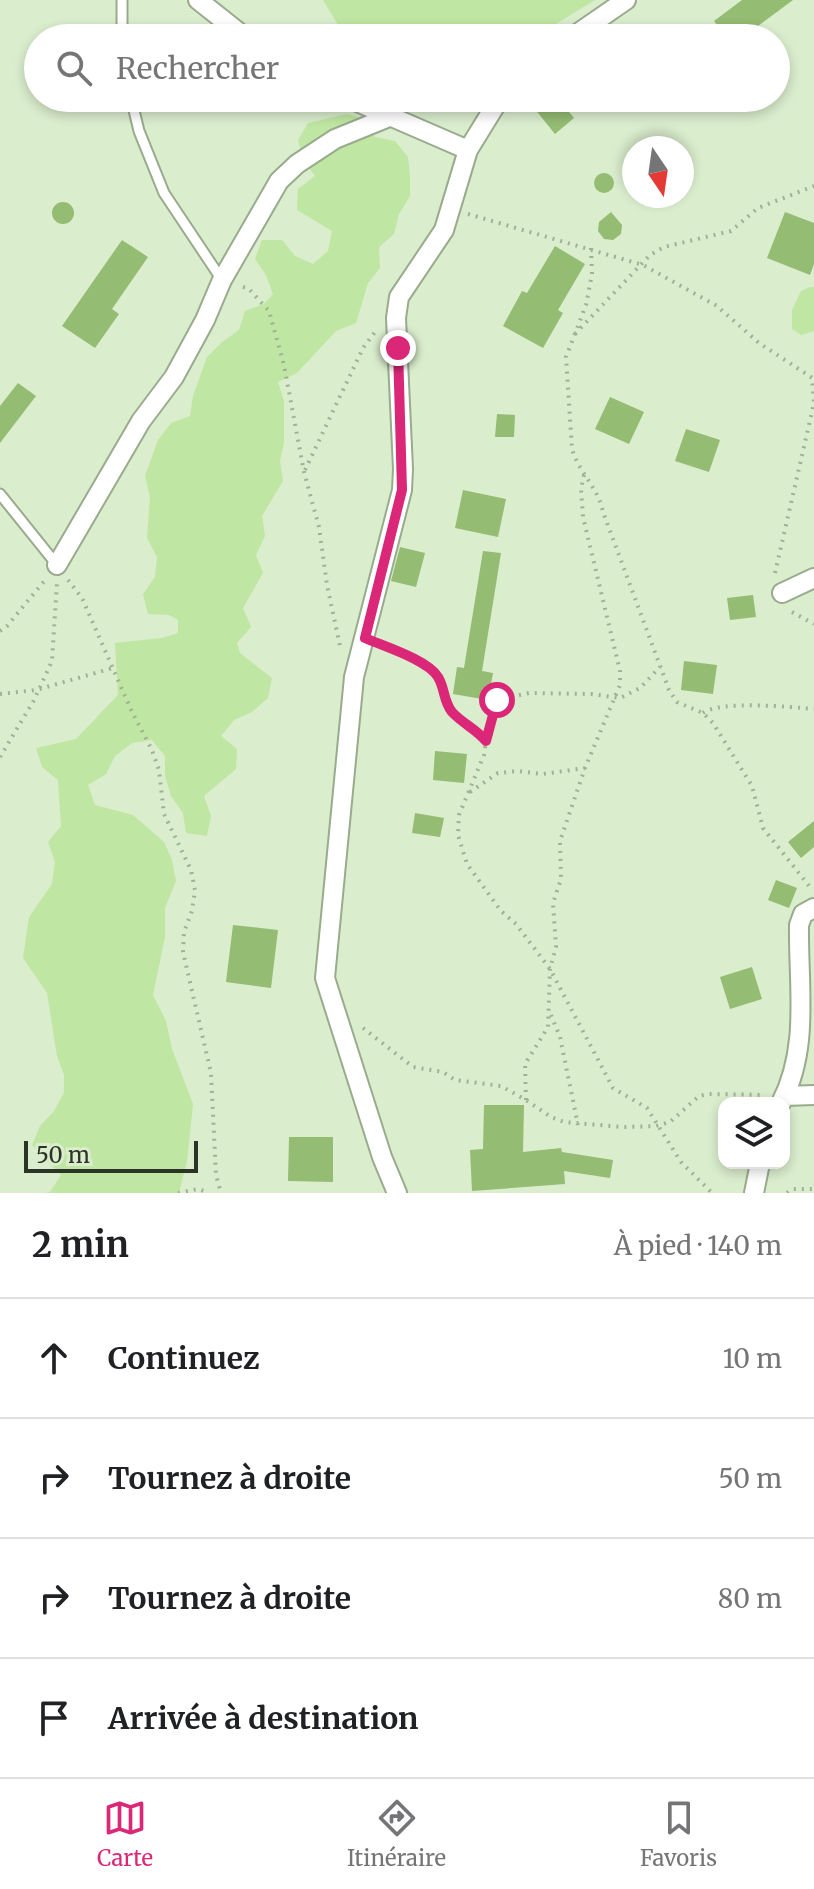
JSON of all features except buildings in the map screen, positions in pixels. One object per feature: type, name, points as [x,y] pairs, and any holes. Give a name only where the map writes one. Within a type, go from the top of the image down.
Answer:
[{"type":"street","points":[[198,0],[228,24]]},
{"type":"street","points":[[591,24],[626,0]]},
{"type":"street","points":[[378,112],[468,150]]},
{"type":"street","points":[[397,1193],[382,1157],[325,978],[354,677],[402,490],[396,318],[399,297],[444,230],[468,150],[491,112]]},
{"type":"street","points":[[57,565],[141,421],[174,377],[205,320],[222,280],[279,181],[297,164],[335,139],[389,117]]},
{"type":"street","points":[[782,593],[814,578]]},
{"type":"street","points":[[784,1097],[797,1062],[801,1030],[799,925],[803,914],[814,908]]},
{"type":"street","points":[[790,1099],[814,1095]]},
{"type":"street","points":[[754,1193],[759,1169]]},
{"type":"lane","points":[[122,0],[122,24]]},
{"type":"lane","points":[[134,112],[164,193],[222,280]]},
{"type":"lane","points":[[0,494],[57,565]]},
{"type":"path","points":[[569,343],[650,255],[664,247],[731,231],[758,208],[814,186]]},
{"type":"path","points":[[450,209],[643,265],[717,306],[759,343],[813,378],[814,403],[774,575],[775,586],[782,593]]},
{"type":"path","points":[[591,248],[592,274],[586,305],[566,357],[572,449],[584,475],[600,498],[669,690],[677,702],[703,713],[713,723],[746,773],[763,828],[814,892]]},
{"type":"path","points":[[222,280],[249,289],[269,311],[284,365],[304,472],[319,527],[339,643],[354,677]]},
{"type":"path","points":[[304,472],[363,348],[399,297]]},
{"type":"path","points":[[526,1100],[525,1064],[548,1027],[550,969],[556,947],[553,903],[561,879],[560,841],[585,768],[620,685],[620,671],[583,517],[581,489],[584,475]]},
{"type":"path","points":[[0,631],[57,565]]},
{"type":"path","points":[[57,565],[82,598],[152,750],[159,770],[164,814],[191,870],[195,890],[192,911],[184,932],[183,952],[211,1073],[214,1154],[221,1193]]},
{"type":"path","points":[[0,757],[52,661],[57,565]]},
{"type":"path","points":[[365,638],[428,667],[438,677],[446,704],[454,715],[477,730],[486,741]]},
{"type":"path","points":[[660,667],[640,688],[614,699],[591,694],[529,693],[497,700],[484,755],[459,815],[458,835],[467,864],[501,911],[516,924],[550,969],[607,1080],[613,1088],[647,1108],[681,1162],[712,1193]]},
{"type":"path","points":[[0,694],[39,689],[113,668]]},
{"type":"path","points":[[703,713],[716,707],[814,709]]},
{"type":"path","points":[[469,793],[498,773],[518,771],[543,774],[585,768]]},
{"type":"path","points":[[549,1011],[560,1037],[578,1125]]},
{"type":"path","points":[[356,1022],[413,1067],[443,1072],[455,1080],[501,1086],[551,1117],[578,1125],[656,1126],[670,1122],[699,1096],[746,1097]]},
{"type":"path","points":[[178,1193],[198,1189],[209,1193]]},
{"type":"path","points":[[787,1193],[793,1189],[814,1189]]},
{"type":"green space","points":[[323,0],[595,0],[556,24],[338,24]]},
{"type":"green space","points":[[347,114],[366,119],[375,137],[395,141],[408,157],[410,196],[399,214],[394,234],[379,247],[380,268],[368,283],[356,323],[336,331],[297,373],[278,382],[284,401],[284,442],[280,461],[283,481],[262,516],[265,536],[256,555],[263,573],[243,608],[251,627],[237,643],[240,653],[272,678],[268,698],[252,712],[234,720],[221,736],[237,749],[236,769],[204,796],[211,816],[207,836],[186,833],[183,813],[171,796],[165,776],[165,756],[152,740],[132,743],[115,756],[106,774],[88,785],[95,805],[133,815],[164,842],[172,860],[176,881],[165,908],[165,937],[153,995],[166,1021],[172,1049],[193,1104],[187,1161],[179,1193],[45,1193],[50,1192],[61,1175],[32,1145],[40,1126],[54,1111],[64,1093],[64,1075],[57,1056],[47,993],[23,958],[29,917],[52,884],[55,862],[48,842],[61,826],[58,780],[42,767],[36,748],[76,739],[118,695],[115,643],[162,638],[178,633],[178,620],[169,615],[148,614],[143,594],[155,577],[157,557],[147,538],[150,497],[145,476],[158,440],[171,423],[190,416],[193,396],[207,357],[239,330],[245,311],[264,304],[273,294],[266,275],[255,259],[262,240],[282,240],[295,256],[313,264],[328,251],[332,231],[297,210],[298,189],[315,176],[303,159],[298,140],[308,123]]},
{"type":"green space","points":[[814,287],[814,331],[801,335],[792,329],[792,310],[801,291]]},
{"type":"route","points":[[398,348],[402,490],[365,638],[428,667],[438,677],[446,704],[454,715],[477,730],[486,741],[497,700]]}]
